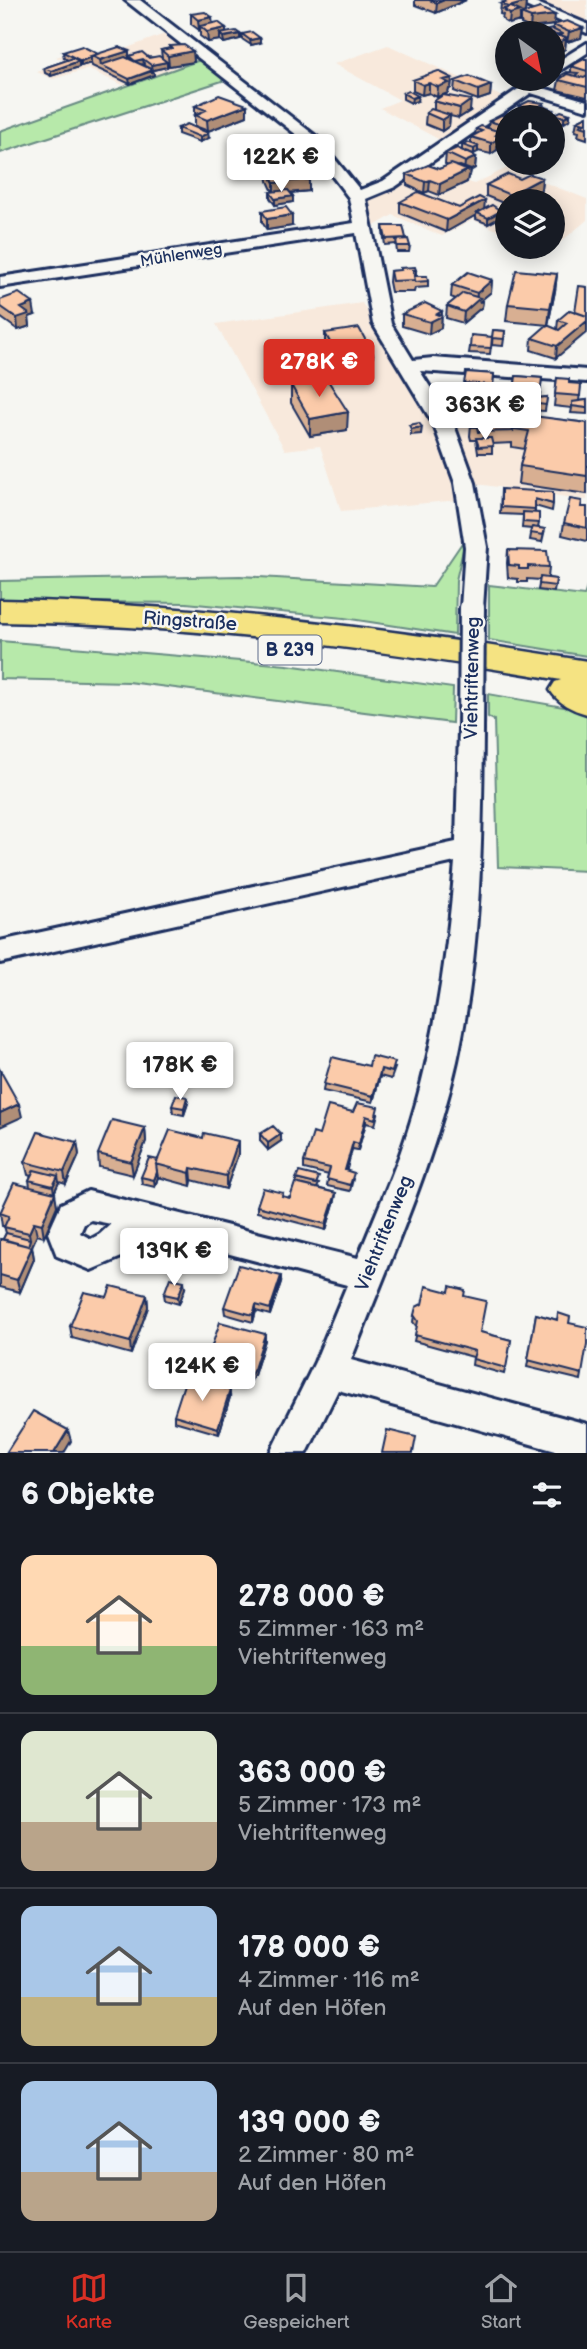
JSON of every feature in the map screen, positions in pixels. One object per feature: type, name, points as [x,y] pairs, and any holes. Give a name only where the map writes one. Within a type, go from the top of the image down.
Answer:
[{"type":"highway","name":"Ringstraße","points":[[0,611],[194,618],[429,646],[582,690]]},
{"type":"highway","name":"Ringstraße","points":[[0,630],[214,641],[435,668],[582,690]]},
{"type":"street","name":"Viehtriftenweg","points":[[132,0],[312,140],[357,197],[382,324],[444,425],[465,483],[476,547],[472,607],[469,849],[464,923],[442,1060],[416,1153],[329,1371],[288,1453]]},
{"type":"street","points":[[519,0],[587,30]]},
{"type":"street","points":[[565,63],[587,47]]},
{"type":"street","points":[[357,197],[388,184],[523,91]]},
{"type":"street","points":[[553,91],[587,106]]},
{"type":"street","name":"Mühlenweg","points":[[0,282],[362,227]]},
{"type":"street","points":[[409,366],[433,364],[587,376]]},
{"type":"street","points":[[0,952],[469,849]]},
{"type":"street","points":[[140,1216],[366,1275]]},
{"type":"street","points":[[329,1371],[587,1442]]},
{"type":"shaded area","points":[[524,0],[587,0],[587,27]]},
{"type":"shaded area","points":[[170,32],[203,59],[125,86],[87,69],[53,79],[37,72],[66,62],[56,57],[82,49],[103,57]]},
{"type":"shaded area","points":[[388,45],[505,98],[440,140],[380,108],[400,100],[334,64]]},
{"type":"shaded area","points":[[413,160],[474,184],[495,174],[525,175],[561,189],[495,189],[495,229],[473,220],[442,236],[393,215],[371,228],[357,188],[369,188]]},
{"type":"shaded area","points":[[565,190],[587,199],[587,220],[565,238]]},
{"type":"shaded area","points":[[362,303],[436,424],[453,470],[459,500],[341,511],[320,446],[285,450],[216,324]]},
{"type":"shaded area","points":[[449,419],[587,438],[587,500],[470,483]]},
{"type":"green space","points":[[203,59],[228,79],[0,153],[0,131]]},
{"type":"green space","points":[[466,537],[456,580],[455,635],[344,618],[186,603],[0,601],[0,581],[240,576],[432,587]]},
{"type":"green space","points":[[489,585],[584,596],[587,587],[587,656],[489,640]]},
{"type":"green space","points":[[0,641],[287,665],[453,688],[452,723],[128,682],[0,679]]},
{"type":"green space","points":[[488,694],[587,711],[587,871],[498,867],[494,720],[488,717]]},
{"type":"building","points":[[509,0],[526,2],[509,7],[501,4]]},
{"type":"building","points":[[511,7],[520,11],[510,14],[503,9]]},
{"type":"building","points":[[540,8],[555,15],[531,18],[521,14]]},
{"type":"building","points":[[205,12],[212,17],[198,20],[191,14]]},
{"type":"building","points":[[218,22],[226,28],[207,32],[200,26]]},
{"type":"building","points":[[565,22],[583,28],[569,32],[565,30]]},
{"type":"building","points":[[236,31],[240,34],[223,37],[220,34]]},
{"type":"building","points":[[252,32],[260,38],[250,40],[242,34]]},
{"type":"building","points":[[184,45],[193,51],[168,56],[161,50],[172,48],[170,46]]},
{"type":"building","points":[[82,46],[98,54],[81,61],[63,52]]},
{"type":"building","points":[[119,47],[129,51],[100,60],[91,56]]},
{"type":"building","points":[[142,52],[149,58],[159,56],[167,62],[151,65],[143,59],[135,61],[129,56]]},
{"type":"building","points":[[125,57],[153,70],[129,79],[101,65]]},
{"type":"building","points":[[73,58],[79,61],[51,71],[44,68]]},
{"type":"building","points":[[587,59],[587,71],[571,66]]},
{"type":"building","points":[[438,71],[452,78],[443,80],[449,83],[438,87],[429,83],[423,85],[413,80]]},
{"type":"building","points":[[469,76],[491,85],[478,90],[455,81]]},
{"type":"building","points":[[565,76],[587,76],[587,87],[565,82]]},
{"type":"building","points":[[409,91],[418,96],[412,98],[403,93]]},
{"type":"building","points":[[219,95],[247,105],[207,120],[195,115],[206,110],[195,106]]},
{"type":"building","points":[[443,95],[471,100],[460,108],[434,101]]},
{"type":"building","points":[[529,101],[544,103],[541,105],[521,105]]},
{"type":"building","points":[[431,109],[450,115],[442,120],[426,113]]},
{"type":"building","points":[[587,116],[587,128],[580,126],[585,123],[577,121]]},
{"type":"building","points":[[187,124],[208,133],[200,137],[178,128]]},
{"type":"building","points":[[481,126],[495,130],[495,141],[491,143],[471,137],[482,131],[476,129]]},
{"type":"building","points":[[467,142],[478,146],[474,149],[462,145]]},
{"type":"building","points":[[457,148],[476,157],[465,162],[446,153]]},
{"type":"building","points":[[451,164],[468,170],[440,184],[430,180],[425,182],[407,174],[428,165],[439,169]]},
{"type":"building","points":[[280,169],[283,172],[302,170],[309,179],[274,183],[267,170]]},
{"type":"building","points":[[506,175],[520,179],[528,175],[542,178],[521,189],[496,189],[486,185]]},
{"type":"building","points":[[288,190],[293,196],[275,199],[270,192]]},
{"type":"building","points":[[418,192],[459,208],[479,197],[485,200],[447,220],[400,202]]},
{"type":"building","points":[[492,205],[495,207],[495,214],[488,218],[477,213]]},
{"type":"building","points":[[286,207],[292,215],[267,219],[262,211]]},
{"type":"building","points":[[383,226],[403,226],[406,238],[386,239]]},
{"type":"building","points":[[408,239],[410,246],[397,246],[396,240]]},
{"type":"building","points":[[415,267],[415,280],[392,281],[390,271]]},
{"type":"building","points":[[516,270],[557,274],[550,308],[508,304]]},
{"type":"building","points":[[468,272],[492,280],[477,293],[452,285]]},
{"type":"building","points":[[414,276],[427,276],[428,281],[415,282]]},
{"type":"building","points":[[579,286],[587,287],[587,316],[575,312]]},
{"type":"building","points":[[19,293],[33,303],[21,308],[29,314],[17,318],[0,306],[0,300]]},
{"type":"building","points":[[463,293],[480,298],[464,312],[447,306]]},
{"type":"building","points":[[425,303],[442,311],[437,314],[442,316],[430,322],[402,314]]},
{"type":"building","points":[[570,310],[587,316],[587,321],[557,346],[532,338],[547,325],[559,330],[567,323],[558,320]]},
{"type":"building","points":[[359,328],[373,354],[324,362],[314,346],[331,344],[325,333]]},
{"type":"building","points":[[493,330],[505,331],[504,339],[492,338]]},
{"type":"building","points":[[471,335],[492,337],[491,348],[470,347]]},
{"type":"building","points":[[466,372],[494,374],[493,385],[464,383]]},
{"type":"building","points":[[516,376],[542,378],[540,394],[514,391]]},
{"type":"building","points":[[557,378],[581,384],[580,396],[555,394]]},
{"type":"building","points":[[327,379],[348,412],[310,419],[291,385]]},
{"type":"building","points":[[493,386],[507,387],[506,396],[492,395]]},
{"type":"building","points":[[547,397],[546,405],[529,403],[530,399]]},
{"type":"building","points":[[475,400],[496,403],[493,414],[471,411]]},
{"type":"building","points":[[587,400],[587,408],[572,406],[572,402]]},
{"type":"building","points":[[510,413],[587,423],[587,476],[520,466],[529,431],[514,429]]},
{"type":"building","points":[[474,417],[509,417],[513,431],[478,432],[477,427],[472,427],[471,424],[476,423]]},
{"type":"building","points":[[419,423],[422,427],[411,429],[409,425]]},
{"type":"building","points":[[476,438],[491,438],[493,446],[479,447]]},
{"type":"building","points":[[501,489],[553,492],[553,504],[535,499],[535,509],[501,507]]},
{"type":"building","points":[[570,499],[582,501],[581,507],[587,507],[587,528],[564,523]]},
{"type":"building","points":[[523,512],[539,513],[539,523],[523,522]]},
{"type":"building","points":[[532,527],[545,529],[543,535],[530,533]]},
{"type":"building","points":[[508,550],[547,551],[549,567],[528,566],[528,569],[519,569],[519,566],[509,565]]},
{"type":"building","points":[[540,577],[556,579],[555,586],[539,584]]},
{"type":"building","points":[[371,1056],[395,1062],[392,1072],[381,1069],[373,1096],[324,1084],[332,1057],[369,1066]]},
{"type":"building","points":[[0,1070],[19,1104],[0,1113]]},
{"type":"building","points":[[176,1095],[187,1097],[184,1108],[172,1106]]},
{"type":"building","points":[[357,1103],[378,1107],[375,1119],[366,1116],[359,1144],[353,1142],[345,1170],[354,1173],[350,1185],[327,1179],[330,1168],[304,1162],[313,1133],[319,1135],[328,1106],[353,1112]]},
{"type":"building","points":[[112,1120],[145,1128],[131,1162],[98,1154]]},
{"type":"building","points":[[273,1126],[281,1134],[268,1143],[260,1134]]},
{"type":"building","points":[[170,1130],[203,1138],[204,1133],[238,1141],[226,1176],[191,1168],[190,1173],[156,1164]]},
{"type":"building","points":[[38,1132],[77,1142],[64,1172],[25,1162]]},
{"type":"building","points":[[149,1158],[158,1160],[154,1180],[141,1177]]},
{"type":"building","points":[[34,1170],[58,1176],[53,1186],[29,1180]]},
{"type":"building","points":[[299,1172],[319,1177],[316,1184],[296,1179]]},
{"type":"building","points":[[14,1183],[55,1193],[42,1224],[34,1222],[29,1233],[4,1227],[9,1216],[0,1213]]},
{"type":"building","points":[[295,1183],[336,1193],[326,1224],[257,1206],[263,1188],[283,1193],[282,1196],[290,1198]]},
{"type":"building","points":[[6,1233],[30,1239],[28,1246],[3,1239]]},
{"type":"building","points":[[0,1239],[32,1247],[17,1280],[0,1275]]},
{"type":"building","points":[[239,1265],[281,1276],[270,1309],[256,1305],[253,1315],[224,1307]]},
{"type":"building","points":[[170,1278],[184,1281],[178,1297],[164,1294]]},
{"type":"building","points":[[111,1286],[147,1295],[130,1342],[70,1326],[84,1292],[107,1297]]},
{"type":"building","points":[[426,1286],[449,1292],[450,1286],[465,1290],[464,1296],[486,1301],[480,1332],[511,1340],[506,1368],[473,1359],[475,1351],[415,1335],[418,1321],[414,1315],[416,1307],[422,1304]]},
{"type":"building","points":[[558,1313],[570,1317],[569,1323],[587,1327],[582,1374],[528,1360],[536,1314],[557,1320]]},
{"type":"building","points":[[220,1322],[265,1334],[249,1378],[205,1366]]},
{"type":"building","points":[[186,1378],[230,1390],[218,1428],[174,1415]]},
{"type":"building","points":[[33,1411],[68,1430],[54,1453],[6,1453]]},
{"type":"building","points":[[387,1430],[416,1437],[413,1453],[382,1453]]}]
